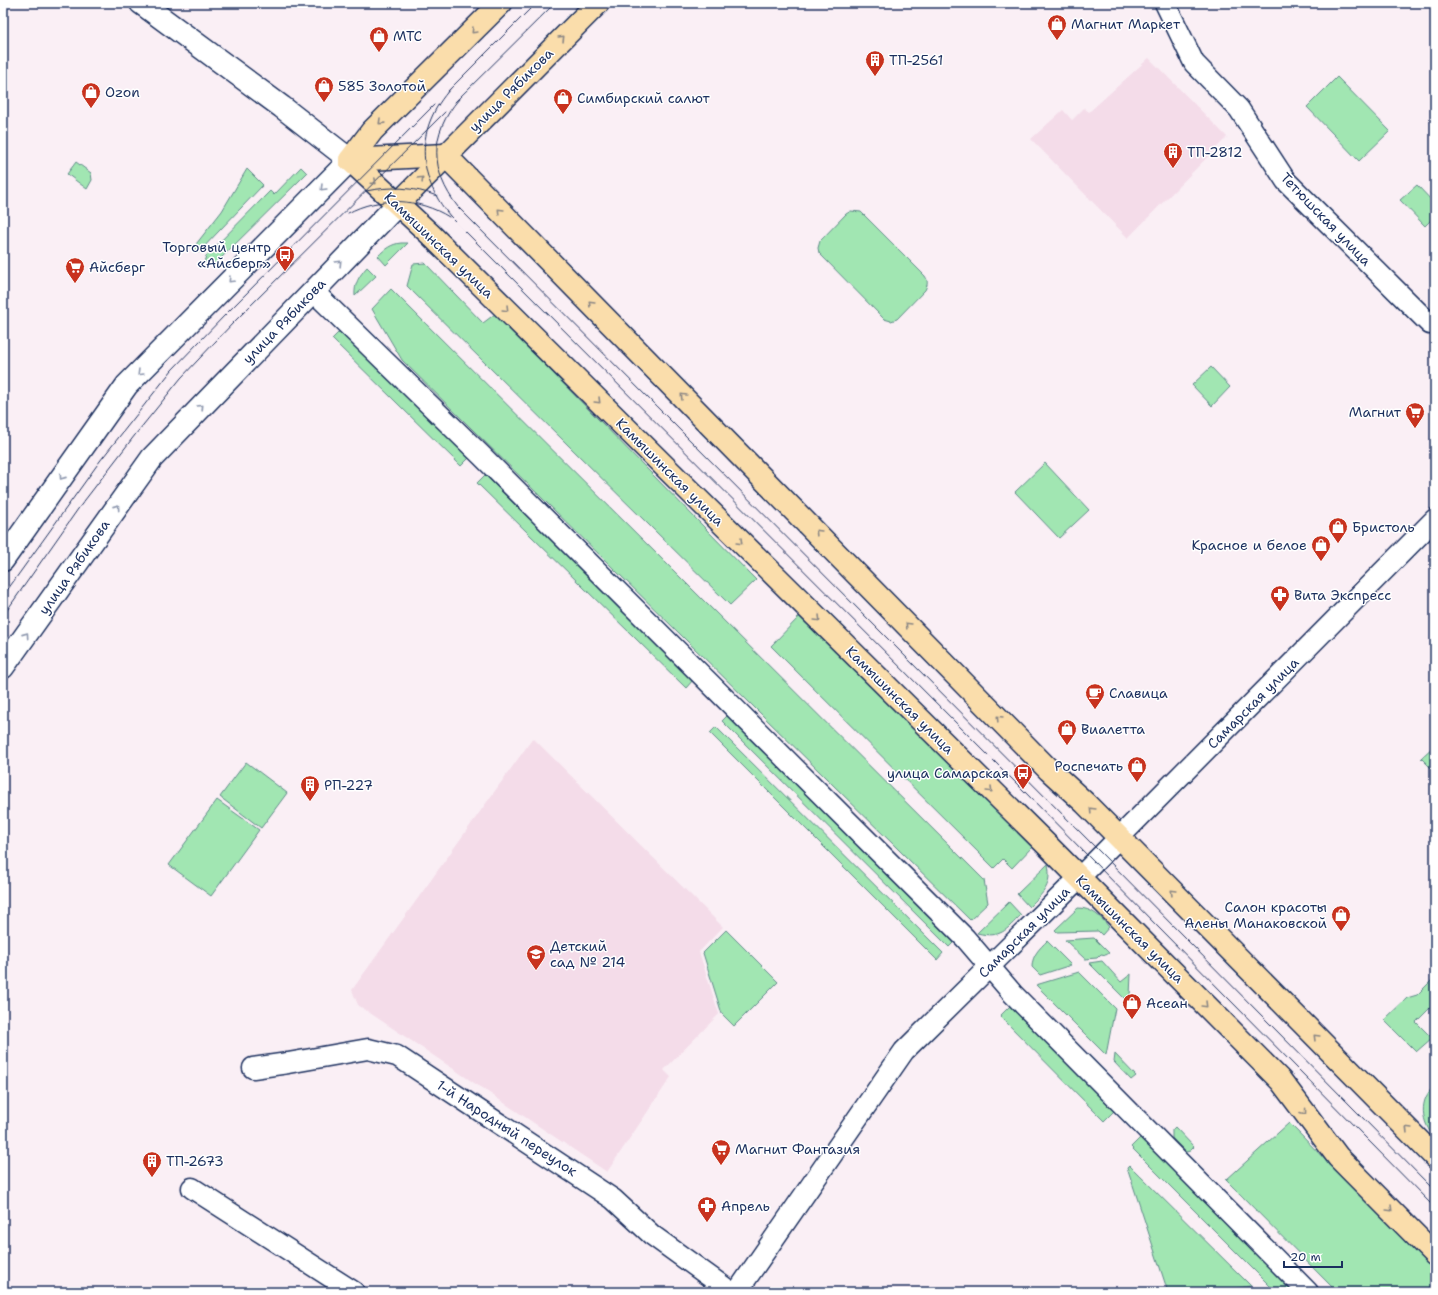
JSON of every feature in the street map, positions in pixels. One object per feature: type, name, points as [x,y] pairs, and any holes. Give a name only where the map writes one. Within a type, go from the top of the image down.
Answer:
[{"type":"main road","name":"Камышинская улица","points":[[141,3],[282,107],[350,160],[430,234],[1079,878],[1280,1081],[1338,1157],[1435,1254]]},
{"type":"main road","points":[[3,560],[127,385],[350,160],[372,131],[501,3]]},
{"type":"main road","name":"улица Рябикова","points":[[3,667],[152,458],[445,155],[598,3]]},
{"type":"main road","points":[[350,160],[445,155],[1050,770],[1085,803],[1435,1157]]},
{"type":"street","name":"Тетюшская улица","points":[[1165,3],[1194,63],[1239,109],[1286,181],[1430,324],[1435,324]]},
{"type":"street","points":[[313,291],[965,938],[1013,994],[1308,1292]]},
{"type":"street","name":"Самарская улица","points":[[736,1292],[904,1050],[1119,838],[1435,519]]},
{"type":"street","name":"1-й Народный переулок","points":[[253,1068],[368,1049],[397,1056],[613,1199],[652,1235],[731,1292]]},
{"type":"street","points":[[192,1188],[354,1292]]},
{"type":"shaded area","points":[[1149,58],[1227,137],[1128,238],[1031,139],[1063,110],[1072,120],[1084,108],[1089,112]]},
{"type":"shaded area","name":"Детский сад № 214","points":[[533,738],[723,927],[699,952],[719,1014],[664,1070],[671,1077],[607,1172],[358,1005],[352,990]]},
{"type":"green space","points":[[1337,77],[1390,131],[1359,161],[1307,107]]},
{"type":"green space","points":[[76,162],[91,173],[92,180],[87,189],[67,174]]},
{"type":"green space","points":[[301,167],[307,173],[215,264],[209,265],[204,262],[206,256],[270,191],[274,195]]},
{"type":"green space","points":[[247,169],[263,185],[198,253],[193,248],[222,211]]},
{"type":"green space","points":[[1417,185],[1435,204],[1435,216],[1425,226],[1400,200]]},
{"type":"green space","points":[[851,211],[861,212],[926,278],[927,286],[925,290],[897,319],[891,321],[884,319],[819,253],[818,248],[820,241],[846,214]]},
{"type":"green space","points":[[401,243],[408,243],[386,265],[378,256],[388,247]]},
{"type":"green space","points":[[425,263],[483,323],[495,314],[756,580],[730,605],[407,286],[413,264]]},
{"type":"green space","points":[[367,267],[376,276],[355,296],[355,288],[358,280]]},
{"type":"green space","points":[[391,289],[984,880],[988,903],[970,920],[402,360],[372,309]]},
{"type":"green space","points":[[340,331],[469,458],[461,466],[332,339]]},
{"type":"green space","points":[[1211,367],[1230,387],[1212,406],[1192,385]]},
{"type":"green space","points":[[1045,463],[1089,510],[1059,538],[1015,492]]},
{"type":"green space","points":[[485,475],[693,680],[686,688],[477,483]]},
{"type":"green space","points":[[801,615],[1034,845],[1012,868],[1003,859],[994,868],[771,646]]},
{"type":"green space","points":[[728,715],[955,941],[949,947],[722,721]]},
{"type":"green space","points":[[716,727],[943,953],[937,960],[710,733]]},
{"type":"green space","points":[[1435,745],[1435,772],[1421,758]]},
{"type":"green space","points":[[246,762],[287,793],[261,828],[220,797]]},
{"type":"green space","points":[[217,800],[259,830],[211,896],[169,865]]},
{"type":"green space","points":[[1048,864],[1049,878],[1046,888],[1029,907],[1017,894]]},
{"type":"green space","points":[[1009,902],[1021,915],[1007,929],[998,934],[992,935],[977,933]]},
{"type":"green space","points":[[1078,908],[1092,911],[1109,927],[1102,935],[1098,931],[1057,932],[1055,930]]},
{"type":"green space","points":[[726,930],[778,982],[734,1026],[722,1014],[703,953]]},
{"type":"green space","points":[[1094,938],[1109,953],[1106,955],[1101,954],[1097,958],[1085,959],[1065,940]]},
{"type":"green space","points":[[1047,941],[1071,965],[1040,975],[1032,967],[1032,963],[1037,952]]},
{"type":"green space","points":[[1102,961],[1121,982],[1131,974],[1130,996],[1126,1000],[1089,963]]},
{"type":"green space","points":[[1079,972],[1115,1008],[1106,1055],[1036,985]]},
{"type":"green space","points":[[1435,977],[1435,1003],[1416,1022],[1432,1038],[1416,1052],[1384,1020],[1407,998],[1417,995]]},
{"type":"green space","points":[[1011,1005],[1115,1110],[1104,1121],[1000,1016]]},
{"type":"green space","points":[[1115,1054],[1136,1076],[1131,1080],[1114,1062]]},
{"type":"green space","points":[[1435,1086],[1435,1138],[1430,1132],[1424,1118],[1423,1111],[1426,1098]]},
{"type":"green space","points":[[1289,1123],[1435,1271],[1435,1292],[1337,1292],[1226,1180]]},
{"type":"green space","points":[[1175,1127],[1194,1147],[1190,1151],[1186,1152],[1172,1138],[1172,1130]]},
{"type":"green space","points":[[1141,1137],[1295,1292],[1276,1292],[1131,1147]]},
{"type":"green space","points":[[1129,1165],[1251,1286],[1215,1292],[1168,1292],[1127,1167]]},
{"type":"tram line","points":[[447,92],[536,3]]},
{"type":"tram line","points":[[455,102],[555,3]]},
{"type":"tram line","points":[[451,88],[439,103],[431,119],[426,135],[424,152],[426,168],[431,184],[439,200],[450,216],[1023,790],[1435,1208]]},
{"type":"tram line","points":[[459,99],[449,112],[442,126],[438,139],[437,153],[438,166],[442,180],[458,207],[1435,1191]]},
{"type":"tram line","points":[[3,596],[100,461],[172,370],[434,105]]},
{"type":"tram line","points":[[3,616],[78,509],[181,378],[233,323],[445,112]]},
{"type":"tram line","points":[[366,191],[384,188],[402,188],[437,196]]},
{"type":"tram line","points":[[348,213],[373,204],[399,202],[425,206],[449,217]]},
{"type":"place","name":"Магнит Маркет","points":[[1057,41]]},
{"type":"place","name":"МТС","points":[[379,53]]},
{"type":"place","name":"ТП-2561","points":[[875,77]]},
{"type":"place","name":"585 Золотой","points":[[324,103]]},
{"type":"place","name":"Ozon","points":[[91,109]]},
{"type":"place","name":"Симбирский салют","points":[[563,115]]},
{"type":"place","name":"ТП-2812","points":[[1173,169]]},
{"type":"place","name":"Торговый центр «Айсберг»","points":[[285,272]]},
{"type":"place","name":"Айсберг","points":[[75,284]]},
{"type":"place","name":"Магнит","points":[[1415,429]]},
{"type":"place","name":"Бристоль","points":[[1338,544]]},
{"type":"place","name":"Красное и белое","points":[[1321,562]]},
{"type":"place","name":"Вита Экспресс","points":[[1280,612]]},
{"type":"place","name":"Славица","points":[[1095,710]]},
{"type":"place","name":"Виалетта","points":[[1067,746]]},
{"type":"place","name":"Роспечать","points":[[1137,783]]},
{"type":"place","name":"улица Самарская","points":[[1023,790]]},
{"type":"place","name":"РП-227","points":[[310,802]]},
{"type":"place","name":"Салон красоты Алены Манаковской","points":[[1341,932]]},
{"type":"place","name":"Детский сад № 214","points":[[536,971]]},
{"type":"place","name":"Асеан","points":[[1132,1020]]},
{"type":"place","name":"Магнит Фантазия","points":[[721,1166]]},
{"type":"place","name":"ТП-2673","points":[[152,1178]]},
{"type":"place","name":"Апрель","points":[[707,1223]]}]
